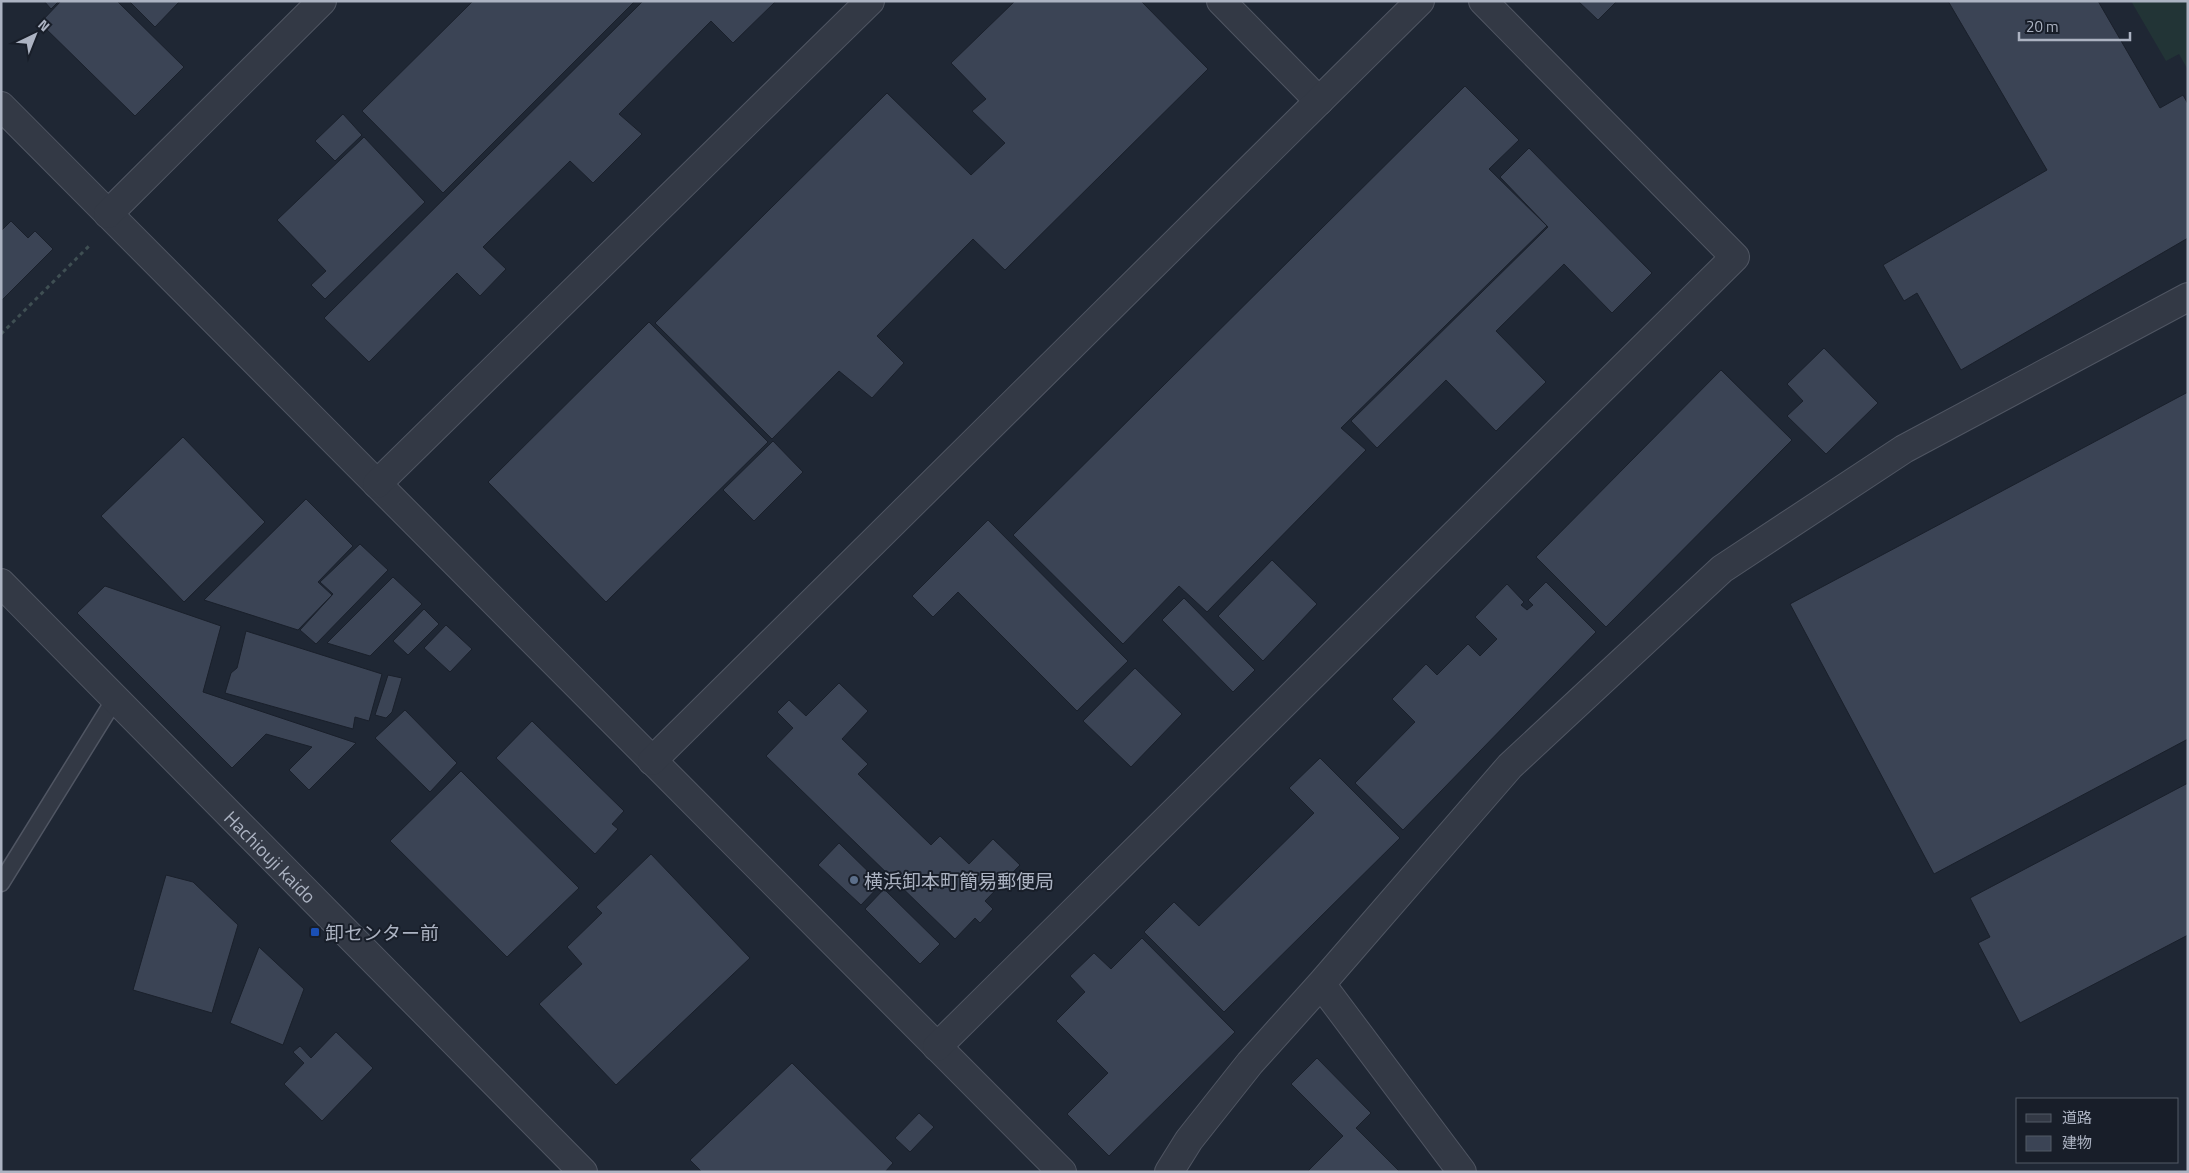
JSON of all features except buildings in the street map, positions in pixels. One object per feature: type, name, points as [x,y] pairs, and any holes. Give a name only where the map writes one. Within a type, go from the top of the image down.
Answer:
[{"type":"street","points":[[111,217],[322,1]]},
{"type":"street","points":[[377,484],[870,1]]},
{"type":"street","points":[[1221,1],[1319,101]]},
{"type":"street","points":[[652,761],[1420,1]]},
{"type":"street","points":[[937,1047],[1735,257],[1483,1]]},
{"type":"street","points":[[1,106],[1062,1172]]},
{"type":"street","points":[[1169,1172],[1189,1140],[1250,1063],[1510,766],[1722,569],[1904,449],[2188,297]]},
{"type":"street","name":"Hachiouji kaido","points":[[1,583],[583,1172]]},
{"type":"street","points":[[1321,984],[1462,1172]]},
{"type":"lane","points":[[1,882],[115,699]]},
{"type":"path","points":[[1,334],[111,217]]},
{"type":"shaded area","points":[[2131,1],[2188,1],[2188,70],[2179,54],[2166,61]]},
{"type":"place","name":"横浜卸本町簡易郵便局","points":[[854,880]]},
{"type":"place","name":"卸センター前","points":[[315,932]]}]
